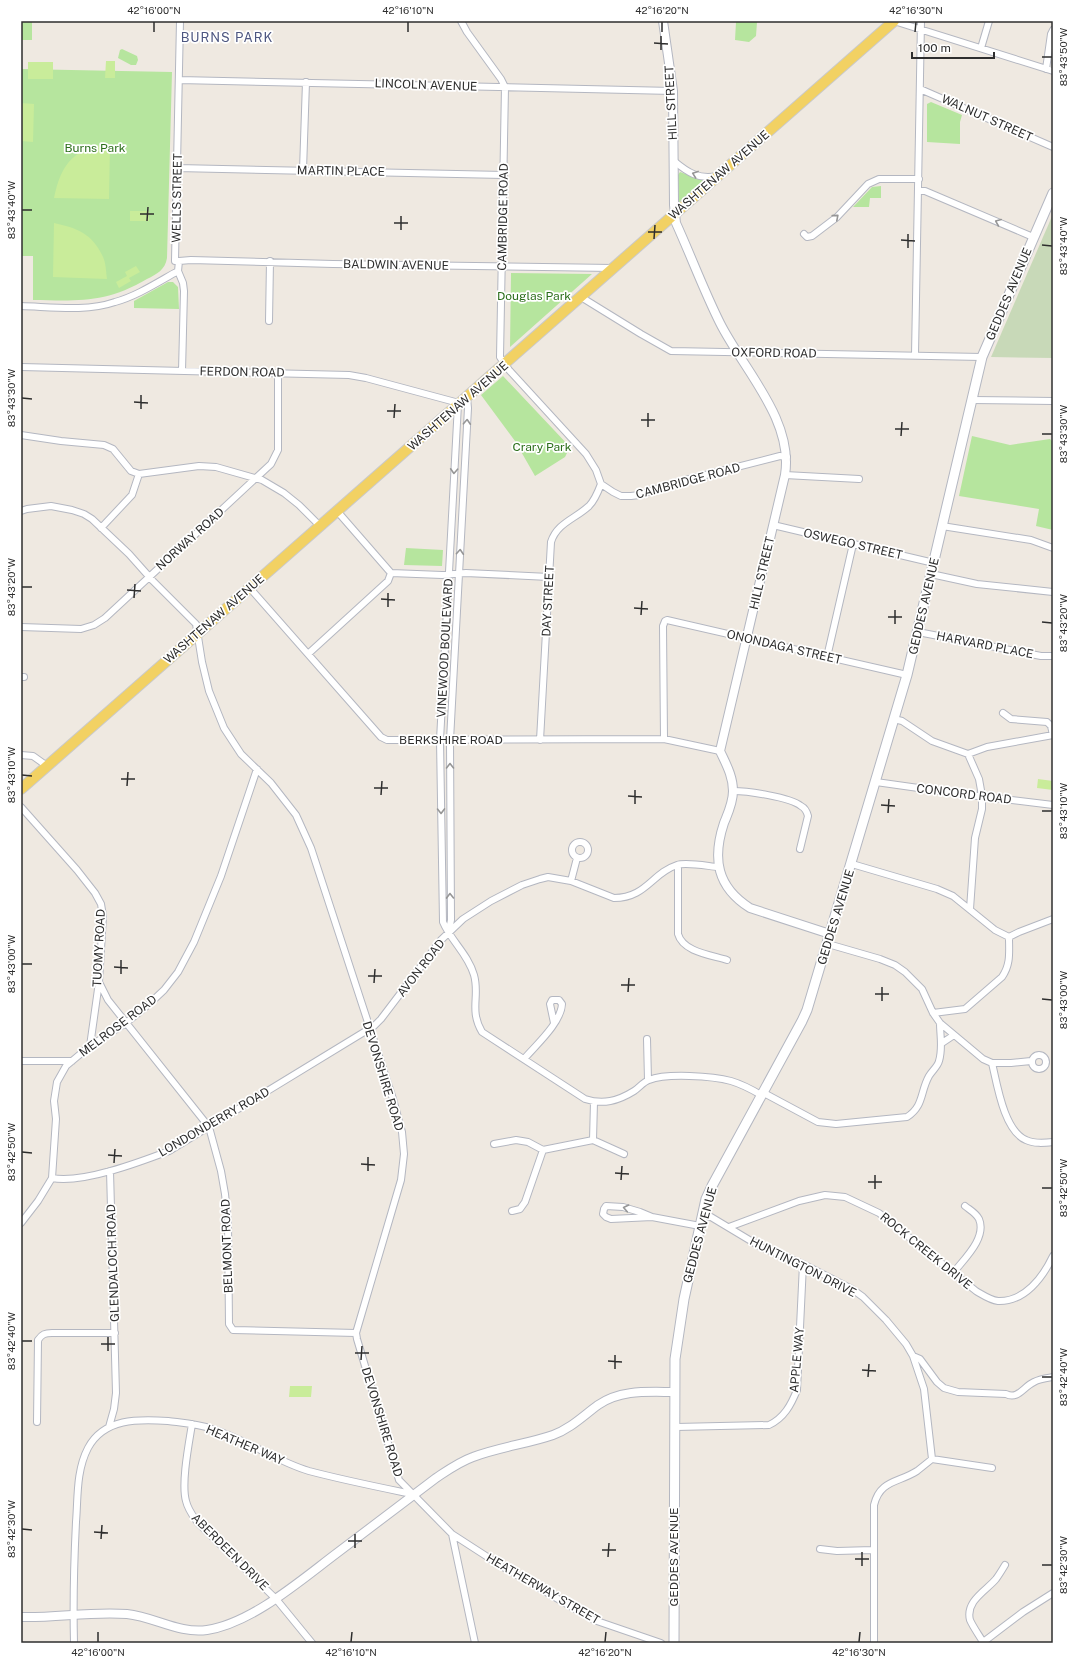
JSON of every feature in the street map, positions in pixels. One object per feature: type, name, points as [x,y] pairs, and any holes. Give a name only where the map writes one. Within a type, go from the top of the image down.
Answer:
[{"type":"main road","name":"WASHTENAW AVENUE","points":[[21,789],[461,401],[505,365],[894,21]]},
{"type":"main road","name":"GEDDES AVENUE","points":[[674,1643],[676,1344],[702,1215],[712,1186],[802,1021],[828,944],[907,676],[982,357],[1053,193]]},
{"type":"street","name":"WELLS STREET","points":[[180,21],[175,261],[179,261],[178,271],[183,283],[184,291],[182,371]]},
{"type":"street","points":[[461,21],[505,87]]},
{"type":"street","name":"HILL STREET","points":[[664,21],[673,90],[674,214],[676,223],[720,322],[775,417],[781,432],[787,457],[785,475],[720,751]]},
{"type":"street","points":[[894,21],[1053,71]]},
{"type":"street","points":[[915,355],[921,21]]},
{"type":"street","points":[[981,48],[989,21]]},
{"type":"street","points":[[1046,69],[1051,31],[1053,30]]},
{"type":"street","name":"LINCOLN AVENUE","points":[[179,80],[673,90]]},
{"type":"street","points":[[303,170],[306,82]]},
{"type":"street","name":"CAMBRIDGE ROAD","points":[[505,87],[500,357],[505,365],[586,454],[596,470],[601,484],[612,492],[621,496],[631,496],[674,483],[780,456],[787,457]]},
{"type":"street","name":"WALNUT STREET","points":[[920,89],[1053,147]]},
{"type":"street","points":[[674,161],[685,170],[696,175],[708,177],[719,175]]},
{"type":"street","name":"MARTIN PLACE","points":[[177,168],[504,175]]},
{"type":"street","points":[[804,234],[807,236],[812,236],[837,217],[868,184],[874,181],[919,179]]},
{"type":"street","points":[[919,191],[925,191],[1033,237]]},
{"type":"street","name":"BALDWIN AVENUE","points":[[179,261],[270,261],[333,264],[613,268]]},
{"type":"street","points":[[269,322],[270,261]]},
{"type":"street","points":[[21,306],[80,307],[110,304],[130,297],[178,271]]},
{"type":"street","name":"OXFORD ROAD","points":[[581,297],[671,351],[982,357]]},
{"type":"street","name":"FERDON ROAD","points":[[21,367],[278,373],[361,377],[461,401]]},
{"type":"street","name":"NORWAY ROAD","points":[[21,627],[81,629],[94,625],[105,618],[272,464],[278,450],[278,373]]},
{"type":"street","points":[[972,400],[1053,401]]},
{"type":"street","name":"VINEWOOD BOULEVARD","points":[[461,401],[456,457],[440,740],[443,922],[448,934],[466,956],[472,970],[475,984],[475,1015],[482,1032],[585,1099],[594,1102]]},
{"type":"street","name":"VINEWOOD BOULEVARD","points":[[448,934],[451,920],[450,740],[468,408],[461,401]]},
{"type":"street","points":[[21,435],[104,445],[113,449],[132,471],[139,474],[199,466],[216,467],[256,478],[284,493],[320,526]]},
{"type":"street","points":[[456,457],[466,458]]},
{"type":"street","points":[[101,528],[129,498],[139,474]]},
{"type":"street","points":[[785,475],[859,479]]},
{"type":"street","name":"DAY STREET","points":[[540,740],[551,542],[553,535],[560,526],[580,514],[590,505],[601,484]]},
{"type":"street","points":[[21,511],[51,506],[72,510],[84,514],[92,519],[129,554],[196,624],[198,633]]},
{"type":"street","points":[[337,511],[391,573],[459,573],[549,577]]},
{"type":"street","name":"OSWEGO STREET","points":[[773,525],[934,563]]},
{"type":"street","points":[[942,526],[1031,540],[1053,548]]},
{"type":"street","points":[[827,657],[853,544]]},
{"type":"street","points":[[308,654],[388,581],[391,573]]},
{"type":"street","points":[[931,574],[976,584],[1053,592]]},
{"type":"street","name":"BERKSHIRE ROAD","points":[[249,587],[384,739],[391,741],[664,739],[720,751]]},
{"type":"street","name":"ONONDAGA STREET","points":[[664,739],[664,621],[670,620],[907,676]]},
{"type":"street","name":"HARVARD PLACE","points":[[918,632],[968,643],[1041,656],[1053,656]]},
{"type":"street","name":"DEVONSHIRE ROAD","points":[[198,633],[202,662],[209,691],[224,728],[241,754],[271,783],[296,815],[302,826],[326,892],[369,1029],[393,1099],[402,1132],[404,1154],[401,1180],[356,1333],[399,1480],[452,1534]]},
{"type":"street","points":[[894,719],[902,721],[932,742],[968,754],[987,747],[1053,735],[1051,726],[1047,722],[1011,719],[1003,713]]},
{"type":"street","points":[[720,751],[731,774],[733,791],[730,810],[720,838],[718,867],[720,876],[732,894],[750,908],[830,934]]},
{"type":"street","points":[[968,754],[979,779],[982,796],[982,809],[975,838],[970,909]]},
{"type":"street","points":[[21,755],[33,756],[47,766]]},
{"type":"street","name":"MELROSE ROAD","points":[[52,1178],[56,1119],[54,1101],[58,1082],[66,1066],[90,1046],[126,1022],[164,990],[178,972],[194,942],[221,876],[257,769]]},
{"type":"street","name":"CONCORD ROAD","points":[[876,782],[1053,805]]},
{"type":"street","points":[[733,791],[773,797],[795,802],[802,806],[808,816],[800,850]]},
{"type":"street","name":"TUOMY ROAD","points":[[21,807],[77,870],[95,893],[101,904],[103,916],[99,982],[90,1046]]},
{"type":"street","points":[[571,881],[577,858]]},
{"type":"street","points":[[852,864],[937,889],[953,896],[995,930],[1010,937]]},
{"type":"street","points":[[718,867],[678,865],[678,934],[684,945],[727,960]]},
{"type":"street","name":"AVON ROAD","points":[[369,1029],[381,1020],[441,940],[463,919],[476,910],[522,885],[540,878],[548,877],[571,881],[608,896],[622,898],[644,889],[667,870],[678,865]]},
{"type":"street","points":[[1010,937],[1053,919]]},
{"type":"street","points":[[933,1013],[966,1009],[1002,977],[1010,960],[1010,937]]},
{"type":"street","points":[[828,944],[880,959],[895,965],[905,972],[922,989],[933,1013],[940,1023],[983,1059],[992,1063],[1031,1062]]},
{"type":"street","name":"BELMONT ROAD","points":[[99,982],[108,1000],[209,1127],[221,1171],[225,1194],[228,1224],[230,1324],[233,1330],[356,1333]]},
{"type":"street","points":[[593,1140],[594,1102],[601,1103],[615,1100],[633,1091],[648,1080],[674,1076],[718,1079],[743,1085],[818,1122],[836,1124],[908,1117],[915,1112],[921,1101],[928,1077],[939,1062],[942,1043],[940,1023]]},
{"type":"street","points":[[524,1059],[554,1024]]},
{"type":"street","name":"LONDONDERRY ROAD","points":[[52,1178],[63,1180],[110,1171],[169,1151],[369,1029]]},
{"type":"street","points":[[942,1043],[954,1035]]},
{"type":"street","points":[[647,1039],[648,1080]]},
{"type":"street","points":[[21,1061],[72,1061]]},
{"type":"street","points":[[992,1063],[1005,1112],[1018,1135],[1032,1142],[1053,1142]]},
{"type":"street","points":[[494,1144],[516,1140],[528,1142],[543,1150],[593,1140],[624,1154]]},
{"type":"street","points":[[512,1211],[520,1209],[525,1202],[543,1150]]},
{"type":"street","name":"GLENDALOCH ROAD","points":[[108,1427],[114,1409],[116,1394],[110,1171]]},
{"type":"street","points":[[21,1223],[38,1201],[52,1178]]},
{"type":"street","name":"ROCK CREEK DRIVE","points":[[729,1227],[799,1201],[825,1196],[845,1197],[879,1213],[976,1291],[988,1298],[998,1301],[1010,1300],[1031,1288],[1046,1271],[1053,1256]]},
{"type":"street","points":[[652,1217],[611,1219],[603,1214],[606,1206],[614,1206],[640,1212],[652,1217],[700,1226]]},
{"type":"street","points":[[954,1272],[975,1244],[980,1229],[980,1221],[976,1214],[965,1206]]},
{"type":"street","name":"HUNTINGTON DRIVE","points":[[702,1215],[711,1217],[761,1247],[803,1264],[852,1289],[863,1297],[897,1332],[913,1356],[920,1359],[937,1382],[944,1388],[958,1392],[1006,1394],[1016,1396],[1033,1382],[1053,1377]]},
{"type":"street","name":"APPLE WAY","points":[[676,1427],[769,1424],[776,1422],[786,1411],[793,1401],[797,1390],[803,1264]]},
{"type":"street","points":[[37,1422],[38,1340],[41,1336],[44,1333],[115,1334]]},
{"type":"street","points":[[913,1356],[924,1388],[932,1459]]},
{"type":"street","points":[[21,1618],[128,1614],[154,1620],[176,1628],[206,1630],[223,1626],[241,1619],[276,1598],[436,1478],[464,1460],[552,1435],[576,1423],[599,1405],[626,1393],[675,1392]]},
{"type":"street","name":"HEATHER WAY","points":[[74,1643],[73,1616],[79,1477],[88,1448],[96,1437],[108,1427],[127,1420],[142,1419],[192,1424],[213,1429],[292,1465],[309,1471],[414,1495]]},
{"type":"street","name":"ABERDEEN DRIVE","points":[[192,1424],[185,1487],[186,1501],[190,1512],[198,1523],[276,1598],[312,1643]]},
{"type":"street","points":[[874,1643],[873,1550],[874,1505],[876,1495],[882,1487],[917,1471],[932,1459],[992,1468]]},
{"type":"street","points":[[452,1534],[475,1643]]},
{"type":"street","name":"HEATHERWAY STREET","points":[[452,1534],[503,1567],[594,1620],[661,1643]]},
{"type":"street","points":[[820,1549],[837,1551],[873,1550]]},
{"type":"street","points":[[1005,1566],[996,1579],[975,1600],[970,1612],[970,1619],[982,1642],[1023,1612],[1053,1593]]},
{"type":"green space","points":[[21,21],[32,21],[32,40],[21,40]]},
{"type":"green space","points":[[736,22],[757,22],[756,36],[749,42],[735,40]]},
{"type":"green space","points":[[122,49],[137,56],[138,60],[136,65],[131,65],[118,58],[120,50]]},
{"type":"green space","points":[[106,61],[115,61],[115,78],[105,78]]},
{"type":"green space","points":[[28,62],[53,62],[53,79],[28,79]]},
{"type":"green space","name":"Burns Park","points":[[21,69],[172,72],[167,258],[162,269],[157,273],[118,293],[92,299],[64,301],[33,300],[33,256],[21,256]]},
{"type":"green space","points":[[931,102],[962,115],[960,122],[960,144],[927,142],[927,104]]},
{"type":"green space","points":[[21,103],[34,104],[33,142],[21,141]]},
{"type":"green space","points":[[110,144],[109,199],[54,198],[58,182],[64,168],[74,157],[88,148]]},
{"type":"green space","points":[[680,172],[705,181],[679,203],[678,175]]},
{"type":"green space","points":[[881,186],[881,198],[870,198],[869,207],[853,207],[872,187]]},
{"type":"green space","points":[[130,211],[149,211],[149,221],[130,221]]},
{"type":"green space","points":[[1053,214],[1053,358],[991,357]]},
{"type":"green space","points":[[54,223],[70,227],[89,237],[99,249],[104,259],[107,279],[53,277]]},
{"type":"green space","points":[[136,266],[140,272],[129,278],[131,281],[119,288],[116,282],[127,276],[125,272]]},
{"type":"green space","name":"Douglas Park","points":[[511,273],[592,274],[510,347]]},
{"type":"green space","points":[[168,282],[173,282],[178,287],[179,309],[134,308],[134,301]]},
{"type":"green space","name":"Crary Park","points":[[503,376],[570,447],[565,457],[535,476],[515,441],[481,395]]},
{"type":"green space","points":[[972,436],[1010,445],[1050,439],[1053,442],[1053,530],[1036,526],[1039,509],[959,496]]},
{"type":"green space","points":[[406,548],[443,550],[442,566],[404,565]]},
{"type":"green space","points":[[1038,779],[1053,781],[1053,790],[1037,788]]},
{"type":"green space","points":[[290,1386],[312,1386],[311,1397],[289,1397]]},
{"type":"district","name":"BURNS PARK","points":[[227,37]]}]
